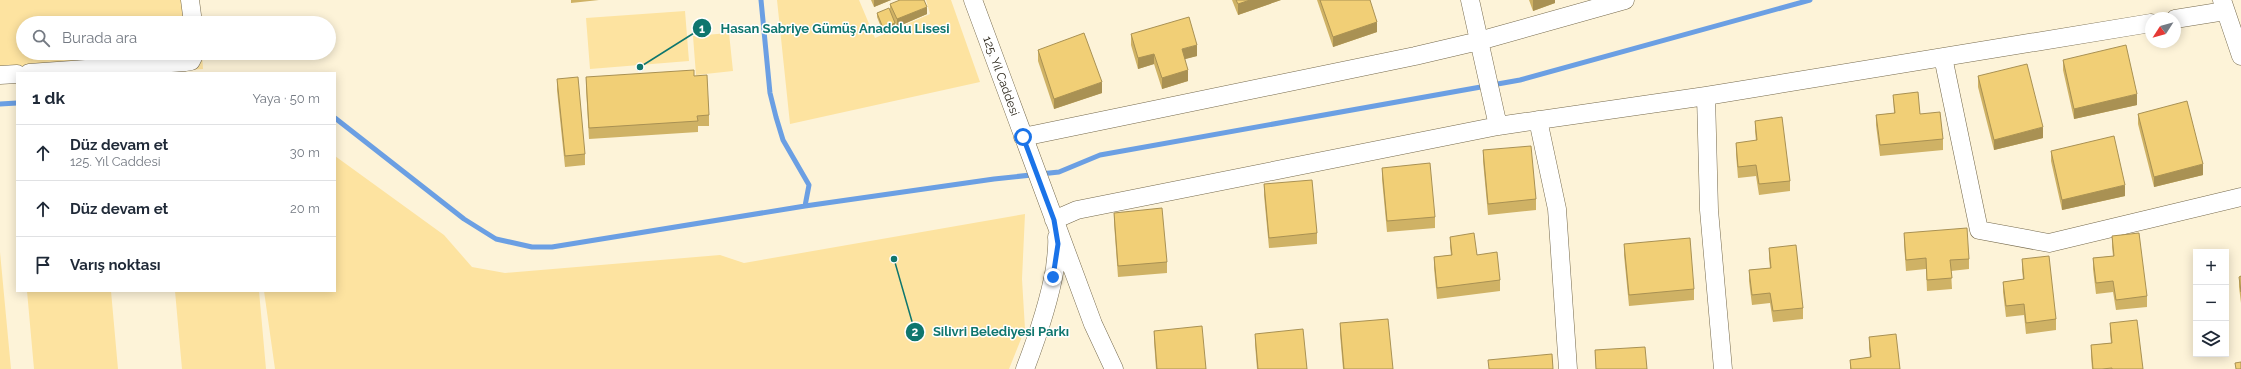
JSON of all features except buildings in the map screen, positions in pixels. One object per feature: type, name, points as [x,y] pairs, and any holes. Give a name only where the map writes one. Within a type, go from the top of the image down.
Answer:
[{"type":"street","points":[[190,0],[192,16]]},
{"type":"street","name":"125. Yıl Caddesi","points":[[972,0],[1054,220]]},
{"type":"street","points":[[1470,0],[1498,126]]},
{"type":"street","points":[[1023,137],[1479,41],[1625,0]]},
{"type":"street","points":[[2181,17],[2224,5],[2241,56]]},
{"type":"street","points":[[1054,220],[1077,210],[1498,126],[1706,96],[2145,24]]},
{"type":"street","points":[[1943,57],[1979,230],[2049,243],[2241,197]]},
{"type":"street","points":[[43,72],[185,62],[192,60]]},
{"type":"street","points":[[0,75],[16,74]]},
{"type":"street","points":[[1706,96],[1709,210],[1723,369]]},
{"type":"street","points":[[1538,120],[1557,209],[1568,369]]},
{"type":"street","points":[[1054,220],[1093,324],[1114,369]]},
{"type":"street","points":[[1025,369],[1045,318],[1053,277],[1058,244],[1054,220]]},
{"type":"street","points":[[1093,324],[1104,369]]},
{"type":"shaded area","points":[[0,0],[198,0],[199,16],[16,16],[16,60],[202,60],[203,69],[161,72],[16,72],[16,83],[0,84]]},
{"type":"shaded area","points":[[777,0],[859,0],[875,38],[930,14],[926,0],[951,0],[980,82],[790,124]]},
{"type":"shaded area","points":[[685,11],[689,61],[590,69],[586,18]]},
{"type":"shaded area","points":[[729,33],[733,71],[696,75],[693,36]]},
{"type":"shaded area","points":[[336,157],[444,235],[472,267],[505,273],[720,255],[744,263],[1025,214],[1022,279],[1025,329],[1009,369],[275,369],[264,292],[336,292]]},
{"type":"shaded area","points":[[0,252],[11,369],[0,369]]},
{"type":"shaded area","points":[[27,292],[111,292],[118,369],[34,369]]},
{"type":"shaded area","points":[[175,292],[259,292],[266,369],[182,369]]},
{"type":"waterway","points":[[761,0],[770,93],[783,140],[809,185],[805,206]]},
{"type":"waterway","points":[[336,119],[464,219],[496,239],[532,247],[552,247],[805,206],[994,179],[1059,172],[1100,155],[1520,80],[1810,0]]},
{"type":"waterway","points":[[0,104],[16,103]]},
{"type":"place","name":"Hasan Sabriye Gümüş Anadolu Lisesi","points":[[640,67]]},
{"type":"place","name":"Silivri Belediyesi Parkı","points":[[894,259]]},
{"type":"route","points":[[1023,137],[1054,220],[1058,244],[1053,277]]}]
